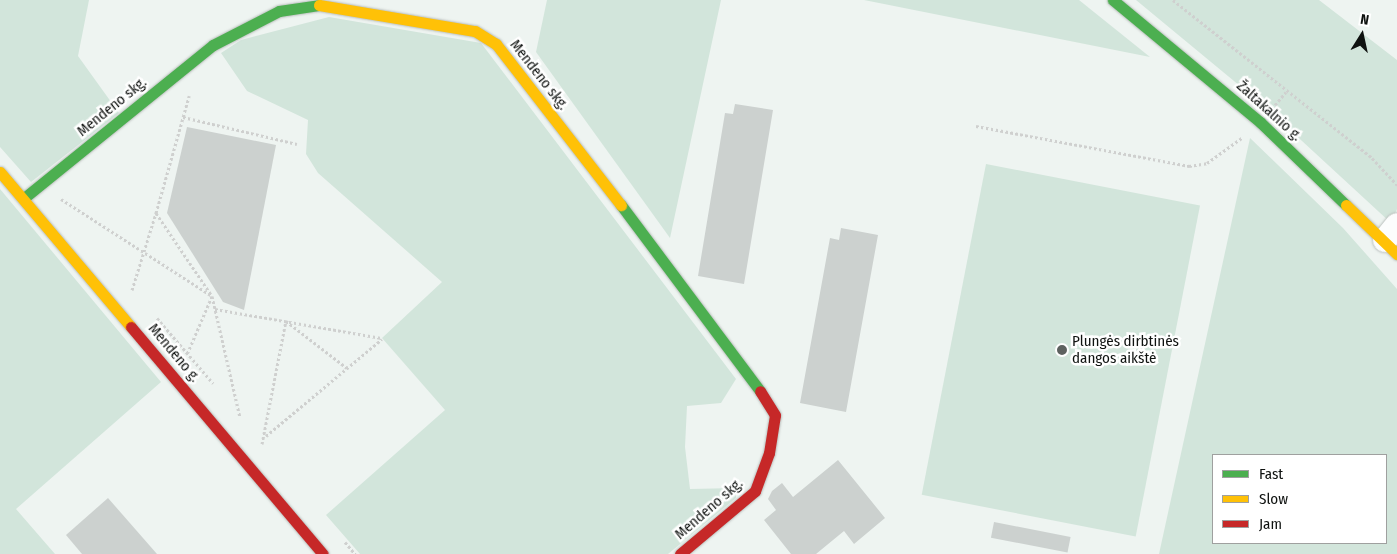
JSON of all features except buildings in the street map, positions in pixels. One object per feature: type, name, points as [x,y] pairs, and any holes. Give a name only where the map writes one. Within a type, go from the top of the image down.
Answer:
[{"type":"street","name":"Žaltakalnio g.","points":[[1113,0],[1260,122],[1393,240]]},
{"type":"street","name":"Mendeno skg.","points":[[24,198],[213,45],[279,11],[320,5],[475,32],[496,44],[746,369],[775,414],[770,453],[755,491],[680,554]]},
{"type":"street","name":"Mendeno g.","points":[[0,172],[24,198],[323,554]]},
{"type":"path","points":[[1173,0],[1286,92],[1372,158],[1397,185]]},
{"type":"path","points":[[132,290],[191,88]]},
{"type":"path","points":[[976,126],[1189,166],[1206,163],[1234,146],[1260,122],[1286,92]]},
{"type":"path","points":[[183,117],[297,144]]},
{"type":"path","points":[[52,193],[212,296]]},
{"type":"path","points":[[156,213],[212,296],[240,418]]},
{"type":"path","points":[[188,352],[212,296]]},
{"type":"path","points":[[215,309],[382,338],[265,437]]},
{"type":"path","points":[[286,321],[347,368]]},
{"type":"path","points":[[262,444],[265,437],[286,321]]},
{"type":"green space","points":[[0,0],[89,0],[78,56],[119,113],[31,182],[0,147]]},
{"type":"green space","points":[[547,0],[721,0],[670,238],[536,52]]},
{"type":"green space","points":[[864,0],[1079,0],[1150,57]]},
{"type":"green space","points":[[1136,0],[1319,0],[1397,60],[1397,209],[1391,223],[1263,105]]},
{"type":"green space","points":[[329,17],[481,43],[736,379],[721,403],[687,406],[685,447],[690,489],[736,488],[736,498],[668,554],[360,554],[326,515],[445,410],[382,338],[442,282],[318,173],[306,154],[308,120],[247,91],[221,53],[241,40]]},
{"type":"green space","points":[[1250,138],[1343,228],[1397,289],[1397,554],[1159,554]]},
{"type":"green space","name":"Plungės dirbtinės dangos aikštė","points":[[986,164],[1200,206],[1136,536],[922,495]]},
{"type":"green space","points":[[0,189],[161,382],[16,509],[55,554],[0,554]]},
{"type":"traffic: fast","points":[[1113,0],[1260,122],[1346,205]]},
{"type":"traffic: fast","points":[[24,198],[213,45],[279,11],[319,5]]},
{"type":"traffic: fast","points":[[621,205],[760,391]]},
{"type":"traffic: slow","points":[[319,5],[475,31],[496,44],[621,205]]},
{"type":"traffic: slow","points":[[0,172],[131,327]]},
{"type":"traffic: slow","points":[[1346,205],[1397,254]]},
{"type":"traffic: jam","points":[[131,327],[323,554]]},
{"type":"traffic: jam","points":[[680,554],[755,491],[769,453],[775,415],[760,391]]},
{"type":"place","name":"Plungės dirbtinės dangos aikštė","points":[[1062,350]]}]
